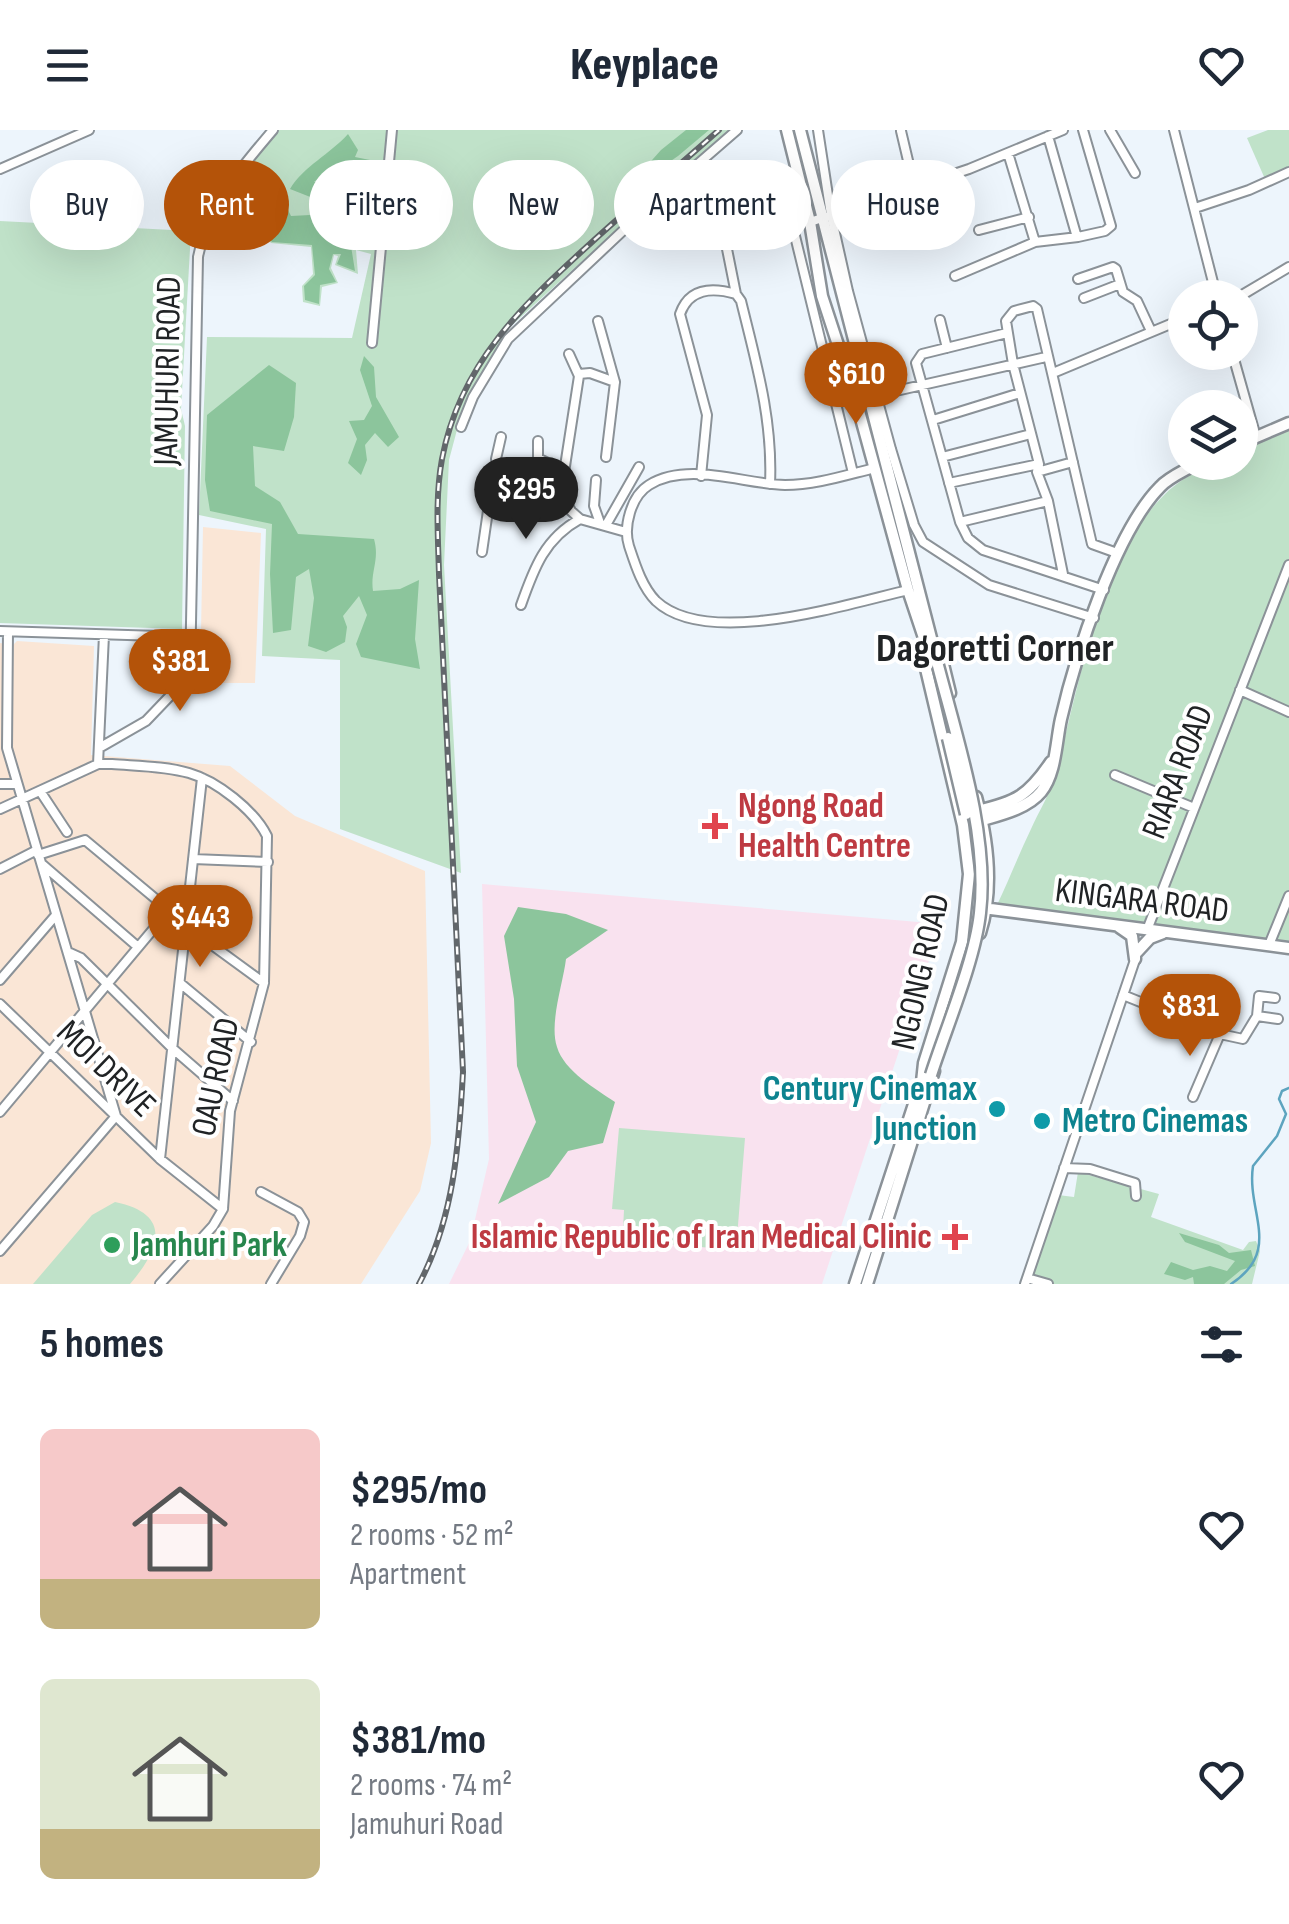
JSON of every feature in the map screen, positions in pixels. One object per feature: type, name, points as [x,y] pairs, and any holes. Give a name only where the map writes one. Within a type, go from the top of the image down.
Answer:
[{"type":"main road","name":"NGONG ROAD","points":[[787,130],[794,160]]},
{"type":"main road","name":"NGONG ROAD","points":[[800,130],[827,216],[867,398],[876,468],[908,590],[929,643],[974,818],[982,882],[976,933],[928,1073]]},
{"type":"main road","name":"NGONG ROAD","points":[[811,228],[822,296],[867,398],[909,529],[909,552],[976,870],[974,914],[867,1284]]},
{"type":"main road","points":[[1258,436],[1289,423]]},
{"type":"main road","points":[[965,819],[1022,806],[1038,795],[1049,778],[1065,704],[1117,553],[1158,488],[1171,480]]},
{"type":"main road","name":"NGONG ROAD","points":[[929,643],[940,652],[954,712]]},
{"type":"main road","name":"NGONG ROAD","points":[[928,1073],[924,1063],[958,954],[968,905],[965,819],[923,656],[929,643]]},
{"type":"main road","points":[[937,716],[954,712],[981,816]]},
{"type":"main road","name":"NGONG ROAD","points":[[928,1073],[938,1067],[988,908],[981,816]]},
{"type":"main road","name":"KINGARA ROAD","points":[[968,905],[1289,948]]},
{"type":"main road","points":[[1113,924],[1132,936],[1136,955]]},
{"type":"main road","points":[[1136,955],[1150,938],[1168,932]]},
{"type":"main road","points":[[855,1284],[928,1073]]},
{"type":"street","points":[[0,169],[89,130]]},
{"type":"street","name":"JAMUHURI ROAD","points":[[99,748],[146,721],[186,683],[192,666],[198,258],[212,211],[272,130]]},
{"type":"street","points":[[372,342],[392,130]]},
{"type":"street","points":[[461,427],[473,397],[508,339],[646,209],[738,130]]},
{"type":"street","points":[[818,130],[827,216]]},
{"type":"street","points":[[975,164],[1064,130]]},
{"type":"street","points":[[955,276],[1035,242],[1078,238],[1105,232],[1111,226],[1083,130]]},
{"type":"street","points":[[1110,130],[1135,173]]},
{"type":"street","points":[[1174,130],[1213,280]]},
{"type":"street","points":[[901,131],[908,160]]},
{"type":"street","points":[[1048,136],[1078,238]]},
{"type":"street","points":[[1008,152],[1035,242]]},
{"type":"street","points":[[1195,208],[1289,172]]},
{"type":"street","points":[[811,222],[831,215]]},
{"type":"street","points":[[979,230],[1029,218]]},
{"type":"street","points":[[727,250],[767,407],[772,448],[770,484]]},
{"type":"street","points":[[798,250],[853,473]]},
{"type":"street","points":[[1078,279],[1113,267],[1118,271],[1124,294],[1137,301],[1151,331]]},
{"type":"street","points":[[1258,285],[1289,267]]},
{"type":"street","points":[[1084,298],[1120,284]]},
{"type":"street","points":[[701,476],[708,415],[680,314],[685,301],[698,292],[736,294]]},
{"type":"street","points":[[1062,574],[1048,501],[1012,364],[1006,320],[1009,314],[1035,306],[1092,544],[1117,553]]},
{"type":"street","points":[[940,320],[947,348]]},
{"type":"street","points":[[598,321],[615,382],[606,457]]},
{"type":"street","points":[[1053,373],[1168,324]]},
{"type":"street","points":[[1007,334],[918,356],[916,363],[960,522],[968,538],[982,550],[1104,590]]},
{"type":"street","points":[[562,488],[579,374],[569,354]]},
{"type":"street","points":[[867,398],[1046,357]]},
{"type":"street","points":[[579,374],[588,372],[615,382]]},
{"type":"street","points":[[932,420],[1020,393]]},
{"type":"street","points":[[942,457],[1032,434]]},
{"type":"street","points":[[482,552],[491,490],[499,470],[496,458],[501,438]]},
{"type":"street","points":[[538,441],[538,458],[554,466],[571,511],[580,518],[626,532]]},
{"type":"street","points":[[949,483],[1073,462]]},
{"type":"street","points":[[603,524],[639,467]]},
{"type":"street","points":[[876,468],[805,484],[676,476],[648,486],[636,500],[626,532],[640,576],[652,597],[670,610],[692,618],[768,622],[908,590]]},
{"type":"street","points":[[499,470],[562,488]]},
{"type":"street","points":[[596,480],[594,506],[603,524]]},
{"type":"street","points":[[960,522],[1048,501]]},
{"type":"street","points":[[521,605],[543,550],[561,530],[580,518]]},
{"type":"street","points":[[909,529],[990,585],[1094,618]]},
{"type":"street","points":[[909,552],[923,542]]},
{"type":"street","name":"RIARA ROAD","points":[[1026,1281],[1136,955],[1289,566]]},
{"type":"street","points":[[0,1251],[116,1116],[7,748],[2,726],[7,646],[4,631],[191,637]]},
{"type":"street","points":[[98,764],[104,635]]},
{"type":"street","points":[[1240,690],[1289,712]]},
{"type":"street","name":"OAU ROAD","points":[[22,799],[98,764],[179,771],[202,778],[237,802],[260,825],[268,842],[264,983],[233,1101],[223,1209]]},
{"type":"street","points":[[1115,775],[1194,808]]},
{"type":"street","points":[[160,1159],[202,778]]},
{"type":"street","points":[[0,784],[17,784]]},
{"type":"street","points":[[40,791],[66,832]]},
{"type":"street","points":[[0,810],[22,799]]},
{"type":"street","points":[[0,869],[85,840],[169,910]]},
{"type":"street","points":[[39,856],[138,947]]},
{"type":"street","points":[[193,859],[268,862]]},
{"type":"street","points":[[0,1112],[169,910],[188,898]]},
{"type":"street","points":[[1269,945],[1288,899]]},
{"type":"street","points":[[0,980],[56,915]]},
{"type":"street","points":[[186,926],[264,983]]},
{"type":"street","points":[[70,953],[81,958],[172,1048],[233,1101]]},
{"type":"street","points":[[180,983],[250,1042]]},
{"type":"street","points":[[1123,995],[1220,1034],[1243,1039],[1258,1016],[1260,996],[1275,998]]},
{"type":"street","name":"MOI DRIVE","points":[[0,1004],[160,1159],[223,1209]]},
{"type":"street","points":[[1258,1016],[1278,1018]]},
{"type":"street","points":[[1193,1097],[1220,1034]]},
{"type":"street","points":[[1064,1168],[1090,1169],[1135,1183],[1136,1196]]},
{"type":"street","points":[[261,1192],[298,1212],[304,1222],[272,1284]]},
{"type":"street","points":[[160,1284],[214,1226],[223,1209]]},
{"type":"street","points":[[1026,1281],[1048,1284]]},
{"type":"shaded area","points":[[203,527],[261,533],[255,683],[200,683]]},
{"type":"shaded area","points":[[17,641],[94,646],[91,755],[230,766],[295,816],[425,871],[431,1143],[420,1191],[361,1284],[0,1284],[0,643],[13,645]]},
{"type":"shaded area","points":[[482,884],[941,924],[822,1284],[449,1284],[470,1241],[489,1159]]},
{"type":"green space","points":[[277,130],[732,130],[696,160],[614,160],[614,232],[510,327],[462,411],[449,460],[444,565],[461,873],[340,829],[340,660],[262,656],[266,529],[199,515],[207,337],[352,338],[371,254],[356,250],[453,250],[453,160],[309,160],[309,247],[289,245],[289,160],[255,160]]},
{"type":"green space","points":[[686,130],[709,130],[672,160],[652,160]]},
{"type":"green space","points":[[1268,130],[1289,130],[1289,170],[1265,179],[1247,138]]},
{"type":"green space","points":[[348,134],[358,150],[355,157],[370,160],[319,160]]},
{"type":"green space","points":[[309,168],[309,196],[290,189]]},
{"type":"green space","points":[[289,212],[291,216],[309,215],[309,245],[289,243]]},
{"type":"green space","points":[[0,221],[30,223],[30,250],[144,250],[144,229],[164,230],[164,250],[190,250],[181,409],[185,426],[182,629],[0,623]]},
{"type":"green space","points":[[311,250],[356,250],[358,274],[335,265],[338,256],[334,255],[331,268],[338,283],[322,287],[320,306],[303,302],[302,286],[313,274]]},
{"type":"green space","points":[[312,250],[352,250],[355,271],[337,264],[341,254],[333,254],[329,269],[336,282],[320,285],[319,304],[305,300],[304,286],[315,275]]},
{"type":"green space","points":[[364,356],[374,367],[376,397],[399,437],[388,447],[375,433],[365,445],[367,460],[361,475],[348,463],[357,439],[349,421],[364,420],[372,406],[360,370]]},
{"type":"green space","points":[[269,365],[296,383],[294,417],[284,451],[253,446],[255,486],[280,502],[298,534],[374,539],[373,591],[400,589],[419,580],[415,639],[420,669],[361,657],[356,644],[367,615],[359,596],[343,616],[347,627],[345,642],[326,652],[308,646],[314,598],[309,569],[296,577],[291,630],[273,633],[272,524],[210,511],[205,480],[207,415]]},
{"type":"green space","points":[[1289,430],[1289,947],[997,905],[1054,780],[1092,634],[1110,583],[1133,536],[1161,498],[1186,480],[1258,480],[1258,443]]},
{"type":"green space","points":[[518,907],[566,914],[608,930],[566,959],[555,1037],[561,1056],[573,1072],[615,1102],[603,1143],[568,1151],[549,1177],[498,1204],[536,1122],[517,1066],[514,999],[504,936]]},
{"type":"green space","points":[[619,1128],[745,1138],[736,1250],[629,1241],[630,1230],[623,1229],[624,1210],[612,1209]]},
{"type":"green space","points":[[1078,1172],[1159,1194],[1151,1217],[1243,1250],[1249,1242],[1256,1241],[1260,1251],[1252,1284],[1031,1284],[1058,1195],[1074,1197]]},
{"type":"green space","name":"Jamhuri Park","points":[[115,1202],[146,1215],[156,1234],[148,1258],[130,1284],[33,1284],[92,1215]]},
{"type":"green space","points":[[1179,1233],[1219,1245],[1229,1253],[1251,1250],[1255,1266],[1241,1270],[1224,1284],[1194,1284],[1193,1277],[1185,1280],[1164,1274],[1171,1262],[1193,1270],[1210,1266],[1227,1271],[1235,1261],[1185,1242]]},
{"type":"waterway","points":[[1231,1284],[1255,1258],[1259,1230],[1253,1166],[1277,1136],[1286,1114],[1279,1099],[1282,1091],[1289,1088]]},
{"type":"railway","points":[[419,1284],[447,1207],[457,1154],[463,1072],[438,531],[442,459],[463,393],[479,364],[519,313],[592,242],[719,130]]},
{"type":"place","name":"Ngong Road Health Centre","points":[[715,826]]},
{"type":"place","name":"Century Cinemax Junction","points":[[997,1109]]},
{"type":"place","name":"Metro Cinemas","points":[[1042,1121]]},
{"type":"place","name":"Islamic Republic of Iran Medical Clinic","points":[[955,1237]]},
{"type":"place","name":"Jamhuri Park","points":[[112,1245]]},
{"type":"district","name":"Dagoretti Corner","points":[[995,649]]}]
